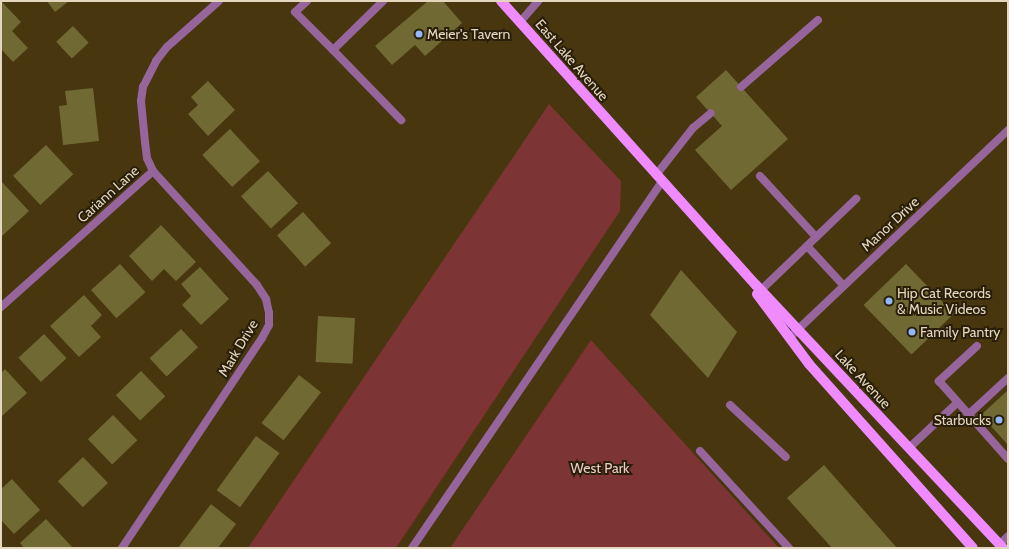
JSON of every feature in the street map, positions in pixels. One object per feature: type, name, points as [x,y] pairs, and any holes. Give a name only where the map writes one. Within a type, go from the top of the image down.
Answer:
[{"type":"main road","name":"East Lake Avenue","points":[[501,1],[622,138]]},
{"type":"main road","name":"Lake Avenue","points":[[622,138],[761,290],[794,333],[809,364],[973,548]]},
{"type":"main road","name":"Lake Avenue","points":[[704,228],[794,333],[909,448],[1001,546]]},
{"type":"street","name":"Cariann Lane","points":[[1,307],[153,171],[147,158],[145,142],[141,101],[143,87],[156,60],[167,47],[219,1]]},
{"type":"street","points":[[307,1],[295,12],[401,120]]},
{"type":"street","points":[[333,50],[383,1]]},
{"type":"street","points":[[520,22],[538,1]]},
{"type":"street","points":[[741,87],[818,20]]},
{"type":"street","points":[[412,548],[693,128],[711,113]]},
{"type":"street","name":"Manor Drive","points":[[794,333],[1008,130]]},
{"type":"street","name":"Mark Drive","points":[[122,548],[262,338],[269,325],[269,313],[266,300],[257,285],[153,171]]},
{"type":"street","points":[[760,176],[816,237]]},
{"type":"street","points":[[761,290],[856,199]]},
{"type":"street","points":[[806,246],[844,286]]},
{"type":"street","points":[[977,346],[938,382],[1008,459]]},
{"type":"street","points":[[968,415],[1008,378]]},
{"type":"street","points":[[909,448],[957,403]]},
{"type":"street","points":[[730,404],[786,457]]},
{"type":"street","points":[[700,451],[789,548]]},
{"type":"street","points":[[1001,546],[1008,536]]},
{"type":"green space","points":[[549,104],[621,181],[620,211],[396,548],[248,548]]},
{"type":"green space","name":"West Park","points":[[591,340],[779,548],[450,548]]},
{"type":"building","points":[[1,1],[21,22],[12,31],[28,48],[13,62],[1,49]]},
{"type":"building","points":[[47,1],[69,1],[55,12]]},
{"type":"building","name":"Meier's Tavern","points":[[428,1],[443,1],[462,23],[425,56],[415,45],[392,65],[375,46]]},
{"type":"building","points":[[73,26],[89,43],[72,59],[56,42]]},
{"type":"building","points":[[726,70],[788,139],[731,190],[695,150],[722,126],[696,97]]},
{"type":"building","points":[[208,81],[235,110],[208,136],[188,114],[198,105],[191,97]]},
{"type":"building","points":[[93,88],[99,141],[63,145],[59,106],[67,105],[65,91]]},
{"type":"building","points":[[230,129],[260,161],[232,187],[202,155]]},
{"type":"building","points":[[46,145],[73,174],[40,205],[13,176]]},
{"type":"building","points":[[268,171],[298,203],[271,228],[241,196]]},
{"type":"building","points":[[1,181],[29,211],[1,237]]},
{"type":"building","points":[[303,212],[331,243],[305,267],[277,235]]},
{"type":"building","points":[[161,225],[196,262],[176,281],[164,269],[152,281],[129,256]]},
{"type":"building","points":[[120,264],[145,292],[116,318],[91,290]]},
{"type":"building","points":[[906,264],[954,314],[911,355],[864,305]]},
{"type":"building","points":[[200,267],[229,299],[201,325],[182,305],[191,296],[181,284]]},
{"type":"building","points":[[681,270],[737,332],[708,378],[650,315]]},
{"type":"building","points":[[84,295],[102,315],[91,326],[101,337],[79,357],[50,326]]},
{"type":"building","points":[[318,316],[355,318],[353,364],[316,362]]},
{"type":"building","points":[[181,329],[198,347],[167,377],[150,358]]},
{"type":"building","points":[[44,334],[67,358],[41,382],[18,358]]},
{"type":"building","points":[[5,369],[27,393],[1,417],[1,373]]},
{"type":"building","points":[[141,371],[165,396],[140,420],[116,395]]},
{"type":"building","points":[[299,375],[321,392],[284,440],[261,423]]},
{"type":"building","points":[[1008,390],[1008,445],[981,415]]},
{"type":"building","points":[[113,415],[137,440],[112,464],[88,439]]},
{"type":"building","points":[[256,436],[279,453],[240,507],[217,490]]},
{"type":"building","points":[[83,457],[108,483],[83,507],[58,481]]},
{"type":"building","points":[[824,465],[897,548],[832,548],[787,498]]},
{"type":"building","points":[[12,479],[40,510],[14,534],[1,520],[1,489]]},
{"type":"building","points":[[211,504],[236,524],[218,548],[178,548]]},
{"type":"building","points":[[46,519],[73,548],[24,548],[20,543]]},
{"type":"place","name":"Meier's Tavern","points":[[419,34]]},
{"type":"place","name":"Hip Cat Records & Music Videos","points":[[889,301]]},
{"type":"place","name":"Family Pantry","points":[[912,332]]},
{"type":"place","name":"Starbucks","points":[[999,420]]}]
